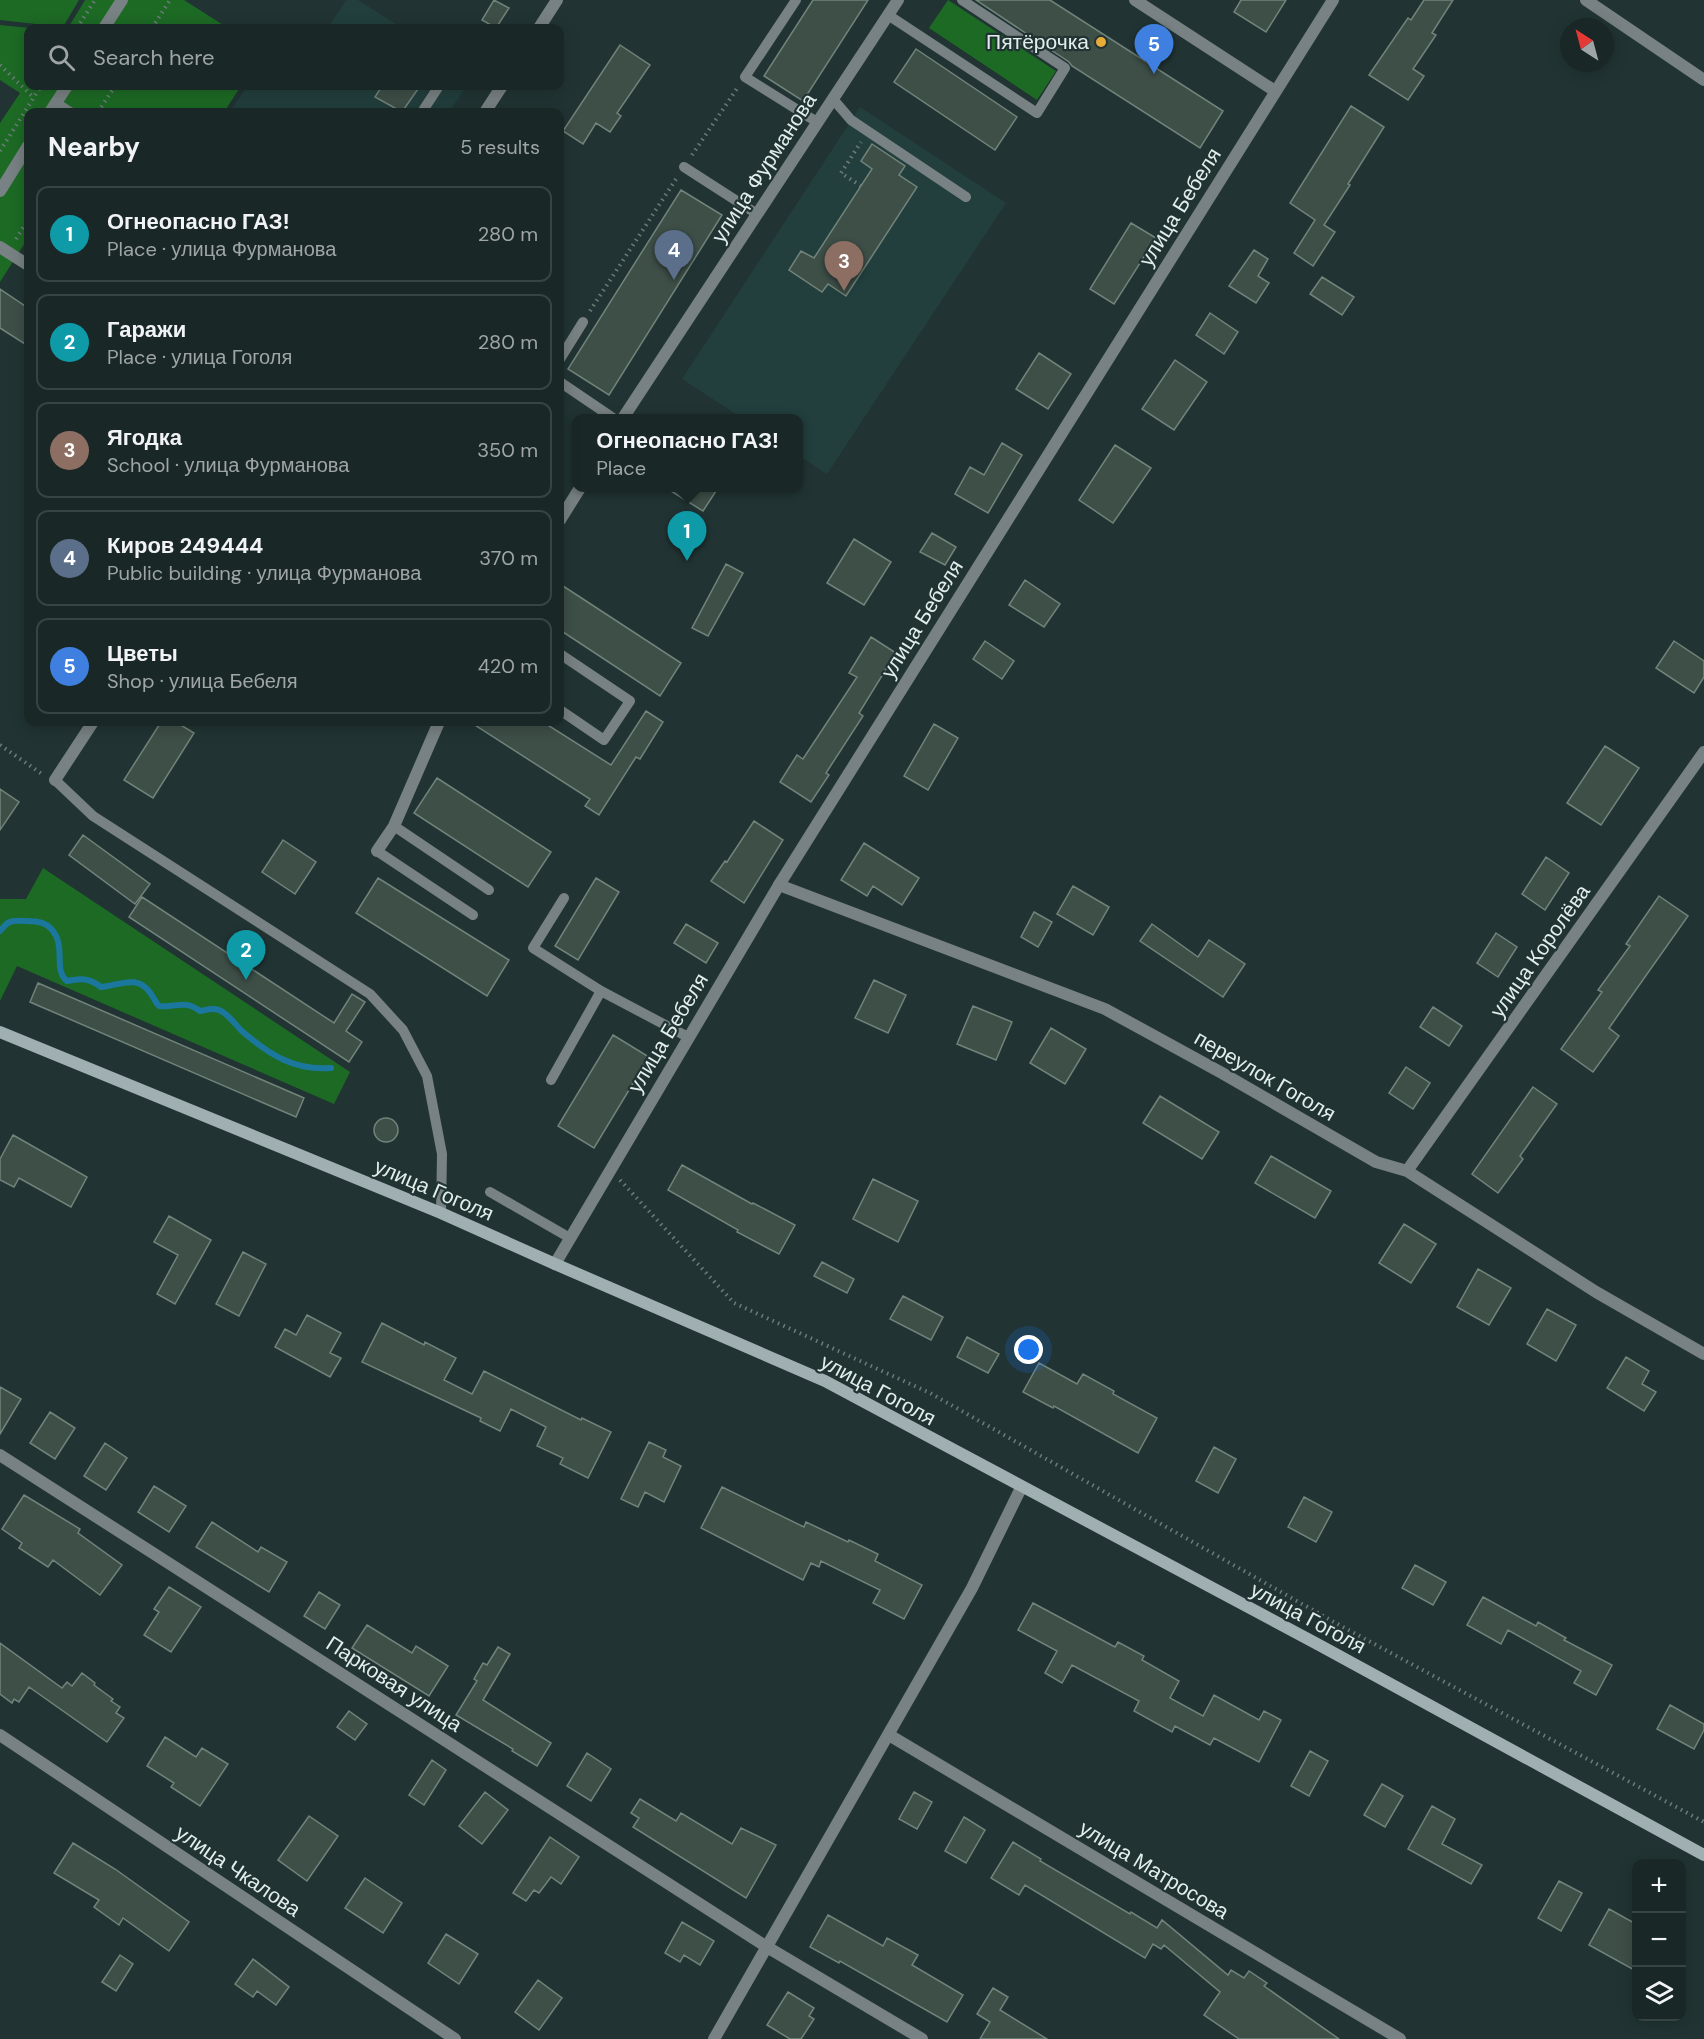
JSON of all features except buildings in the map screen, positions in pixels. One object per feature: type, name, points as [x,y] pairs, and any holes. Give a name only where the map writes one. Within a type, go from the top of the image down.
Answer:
[{"type":"main road","name":"улица Гоголя","points":[[0,1032],[441,1213],[825,1382],[1321,1646],[1704,1855]]},
{"type":"street","points":[[107,24],[122,0]]},
{"type":"street","points":[[542,24],[557,0]]},
{"type":"street","name":"улица Фурманова","points":[[626,414],[898,0]]},
{"type":"street","points":[[1135,0],[1275,91]]},
{"type":"street","name":"улица Бебеля","points":[[555,1264],[779,885],[1333,0]]},
{"type":"street","points":[[1586,0],[1704,80]]},
{"type":"street","points":[[53,108],[64,90]]},
{"type":"street","points":[[488,108],[499,90]]},
{"type":"street","points":[[0,191],[24,152]]},
{"type":"street","points":[[4,249],[24,262]]},
{"type":"street","points":[[564,514],[578,492]]},
{"type":"street","points":[[55,780],[90,726]]},
{"type":"street","points":[[377,851],[394,826],[437,726]]},
{"type":"street","name":"улица Королёва","points":[[1407,1171],[1704,753]]},
{"type":"street","name":"переулок Гоголя","points":[[779,885],[1106,1009],[1376,1162],[1407,1171],[1596,1292],[1704,1354]]},
{"type":"street","name":"Парковая улица","points":[[0,1455],[767,1947],[922,2039]]},
{"type":"street","points":[[714,2039],[972,1588],[1021,1488]]},
{"type":"street","name":"улица Чкалова","points":[[0,1735],[455,2039]]},
{"type":"street","name":"улица Матросова","points":[[889,1735],[1400,2039]]},
{"type":"lane","points":[[796,0],[745,77],[817,122]]},
{"type":"lane","points":[[888,15],[1037,113],[1065,68],[962,0]]},
{"type":"lane","points":[[425,108],[436,90]]},
{"type":"lane","points":[[832,99],[851,120],[966,197]]},
{"type":"lane","points":[[684,167],[757,214]]},
{"type":"lane","points":[[564,353],[583,322]]},
{"type":"lane","points":[[564,385],[607,414]]},
{"type":"lane","points":[[564,657],[630,701],[604,740],[564,713]]},
{"type":"lane","points":[[55,780],[93,816],[370,994],[403,1030],[427,1076],[442,1154],[441,1213]]},
{"type":"lane","points":[[394,826],[489,890]]},
{"type":"lane","points":[[377,851],[473,915]]},
{"type":"lane","points":[[564,898],[533,948],[601,991],[688,1037]]},
{"type":"lane","points":[[551,1080],[601,991]]},
{"type":"lane","points":[[490,1192],[570,1238]]},
{"type":"path","points":[[79,24],[94,0]]},
{"type":"path","points":[[155,24],[170,0]]},
{"type":"path","points":[[0,64],[24,88]]},
{"type":"path","points":[[583,322],[745,77]]},
{"type":"path","points":[[26,90],[33,97]]},
{"type":"path","points":[[26,108],[38,90]]},
{"type":"path","points":[[101,108],[112,90]]},
{"type":"path","points":[[0,151],[24,112]]},
{"type":"path","points":[[861,186],[841,173],[868,132]]},
{"type":"path","points":[[4,249],[24,225]]},
{"type":"path","points":[[0,746],[55,780]]},
{"type":"path","points":[[610,1169],[734,1303],[930,1393],[1341,1626],[1704,1822]]},
{"type":"shaded area","points":[[346,0],[358,0],[396,24],[331,24]]},
{"type":"shaded area","points":[[244,90],[464,90],[452,108],[233,108]]},
{"type":"shaded area","points":[[860,107],[1006,203],[827,474],[803,458],[803,414],[736,414],[682,379]]},
{"type":"green space","points":[[0,0],[79,0],[65,24],[0,20]]},
{"type":"green space","points":[[85,0],[184,0],[222,24],[70,24]]},
{"type":"green space","points":[[948,0],[1056,71],[1037,100],[929,28]]},
{"type":"green space","points":[[0,25],[24,27],[24,90],[238,90],[227,108],[24,108],[24,244],[0,282],[0,123],[20,93],[0,80]]},
{"type":"green space","points":[[43,868],[350,1072],[334,1104],[17,966],[0,1001],[0,899],[26,899]]},
{"type":"waterway","points":[[0,931],[7,923],[13,921],[43,923],[56,936],[61,972],[67,981],[85,980],[101,987],[134,982],[146,988],[159,1006],[189,1005],[200,1011],[219,1010],[253,1040],[284,1060],[306,1067],[331,1068]]},
{"type":"place","name":"Пятёрочка","points":[[1101,42]]},
{"type":"place","name":"Цветы","points":[[1154,74]]},
{"type":"place","name":"Киров 249444","points":[[674,280]]},
{"type":"place","name":"Ягодка","points":[[844,291]]},
{"type":"place","name":"Огнеопасно ГАЗ!","points":[[687,561]]},
{"type":"place","name":"Гаражи","points":[[246,980]]}]
